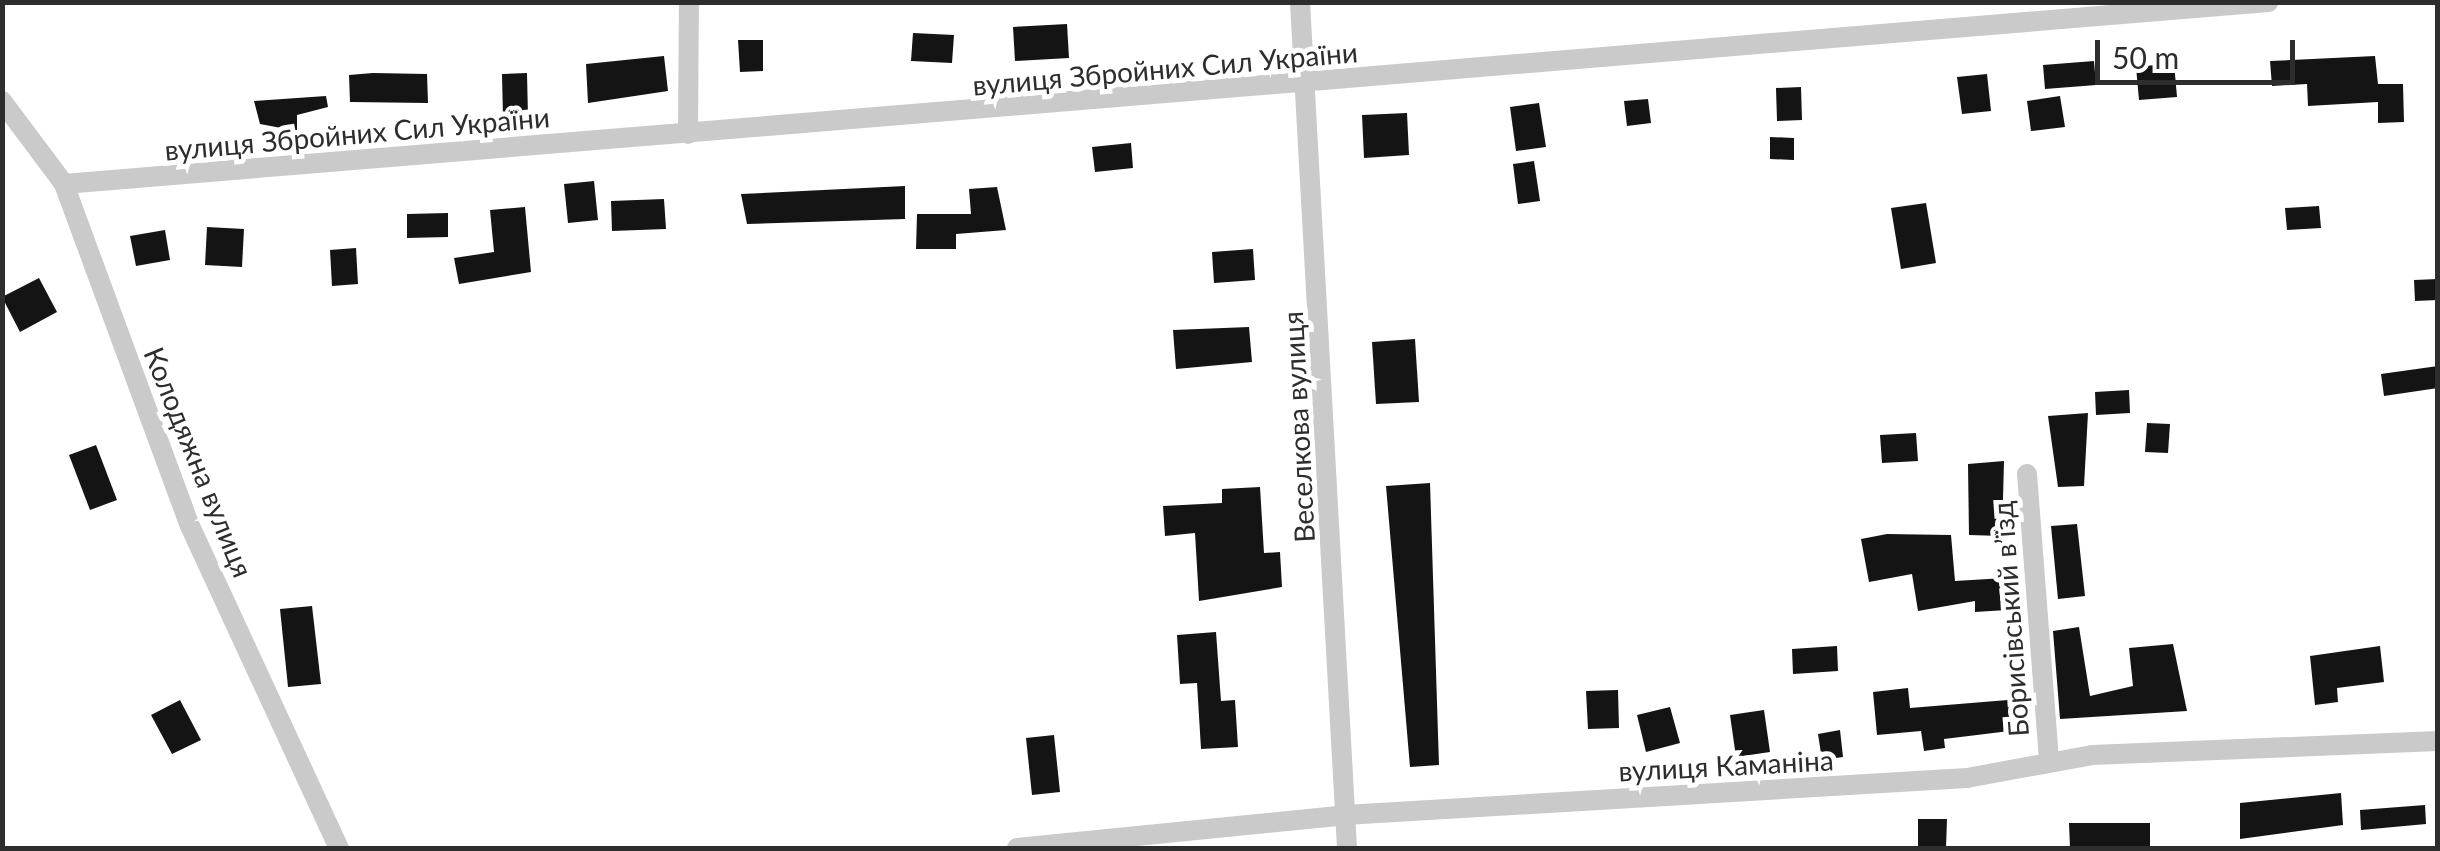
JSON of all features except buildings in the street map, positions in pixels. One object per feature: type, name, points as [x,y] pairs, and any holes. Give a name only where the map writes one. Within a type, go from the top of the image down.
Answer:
[{"type":"street","points":[[688,134],[689,2]]},
{"type":"street","name":"Веселкова вулиця","points":[[1300,2],[1308,84],[1348,848]]},
{"type":"street","name":"вулиця Збройних Сил України","points":[[64,184],[2269,2]]},
{"type":"street","name":"Колодяжна вулиця","points":[[2,101],[64,184],[190,526],[339,848]]},
{"type":"street","name":"Борисівський в’їзд","points":[[2026,474],[2049,758]]},
{"type":"street","name":"вулиця Каманіна","points":[[1017,848],[1345,815],[1967,778],[2049,758],[2438,741]]}]
